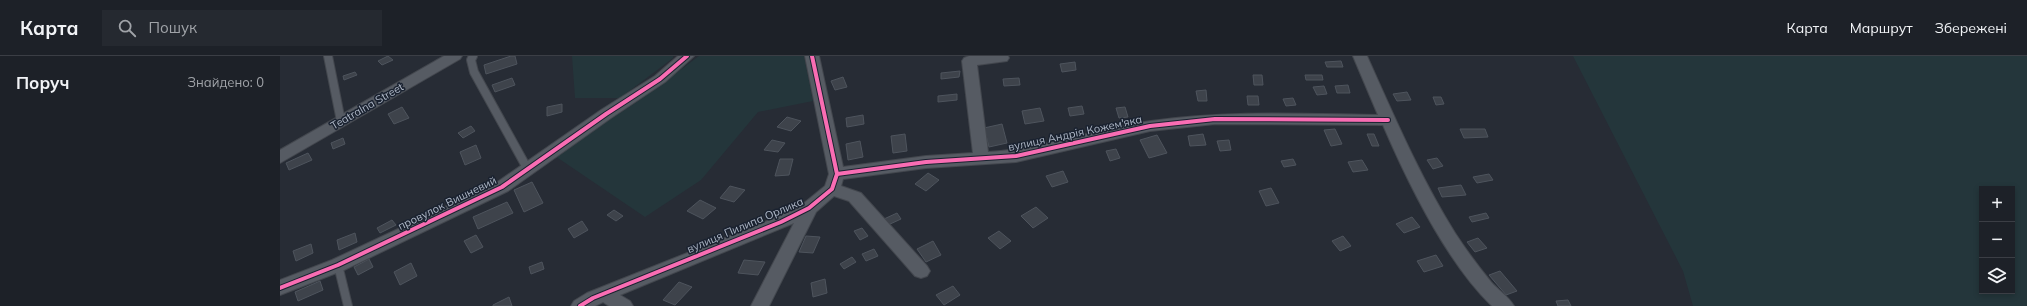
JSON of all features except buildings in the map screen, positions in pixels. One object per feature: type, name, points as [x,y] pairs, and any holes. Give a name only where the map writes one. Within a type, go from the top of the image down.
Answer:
[{"type":"street","name":"Teatralna Street","points":[[280,157],[341,120],[455,56]]},
{"type":"street","name":"провулок Вишневий","points":[[280,288],[338,266],[502,187],[527,168],[660,79],[687,56]]},
{"type":"street","points":[[812,56],[835,181],[854,197],[921,271]]},
{"type":"street","points":[[1360,56],[1388,120],[1415,176],[1449,239],[1490,294],[1505,306]]},
{"type":"street","points":[[981,158],[969,61],[1002,58]]},
{"type":"street","name":"вулиця Андрія Кожем'яка","points":[[835,181],[926,162],[1016,156],[1150,126],[1215,119],[1388,120]]},
{"type":"street","name":"вулиця Пилипа Орлика","points":[[580,306],[605,294],[781,222],[809,208],[835,181]]},
{"type":"street","points":[[760,306],[799,232],[809,208]]},
{"type":"street","points":[[605,294],[624,306]]},
{"type":"lane","points":[[328,56],[341,120]]},
{"type":"lane","points":[[473,56],[471,60],[474,72],[527,168]]},
{"type":"lane","points":[[338,266],[348,306]]},
{"type":"shaded area","points":[[572,56],[673,56],[673,58],[620,98],[575,98]]},
{"type":"shaded area","points":[[699,56],[804,56],[813,101],[758,112],[701,180],[645,217],[555,156],[647,95]]},
{"type":"shaded area","points":[[1573,56],[2027,56],[2027,306],[1693,306],[1683,271]]},
{"type":"cycle path","points":[[280,288],[338,265],[502,187],[606,114],[660,79],[687,56]]},
{"type":"cycle path","points":[[580,306],[593,298],[781,222],[809,208],[832,189],[837,174],[812,56]]},
{"type":"cycle path","points":[[837,174],[926,162],[1016,156],[1150,126],[1215,119],[1388,120]]}]
